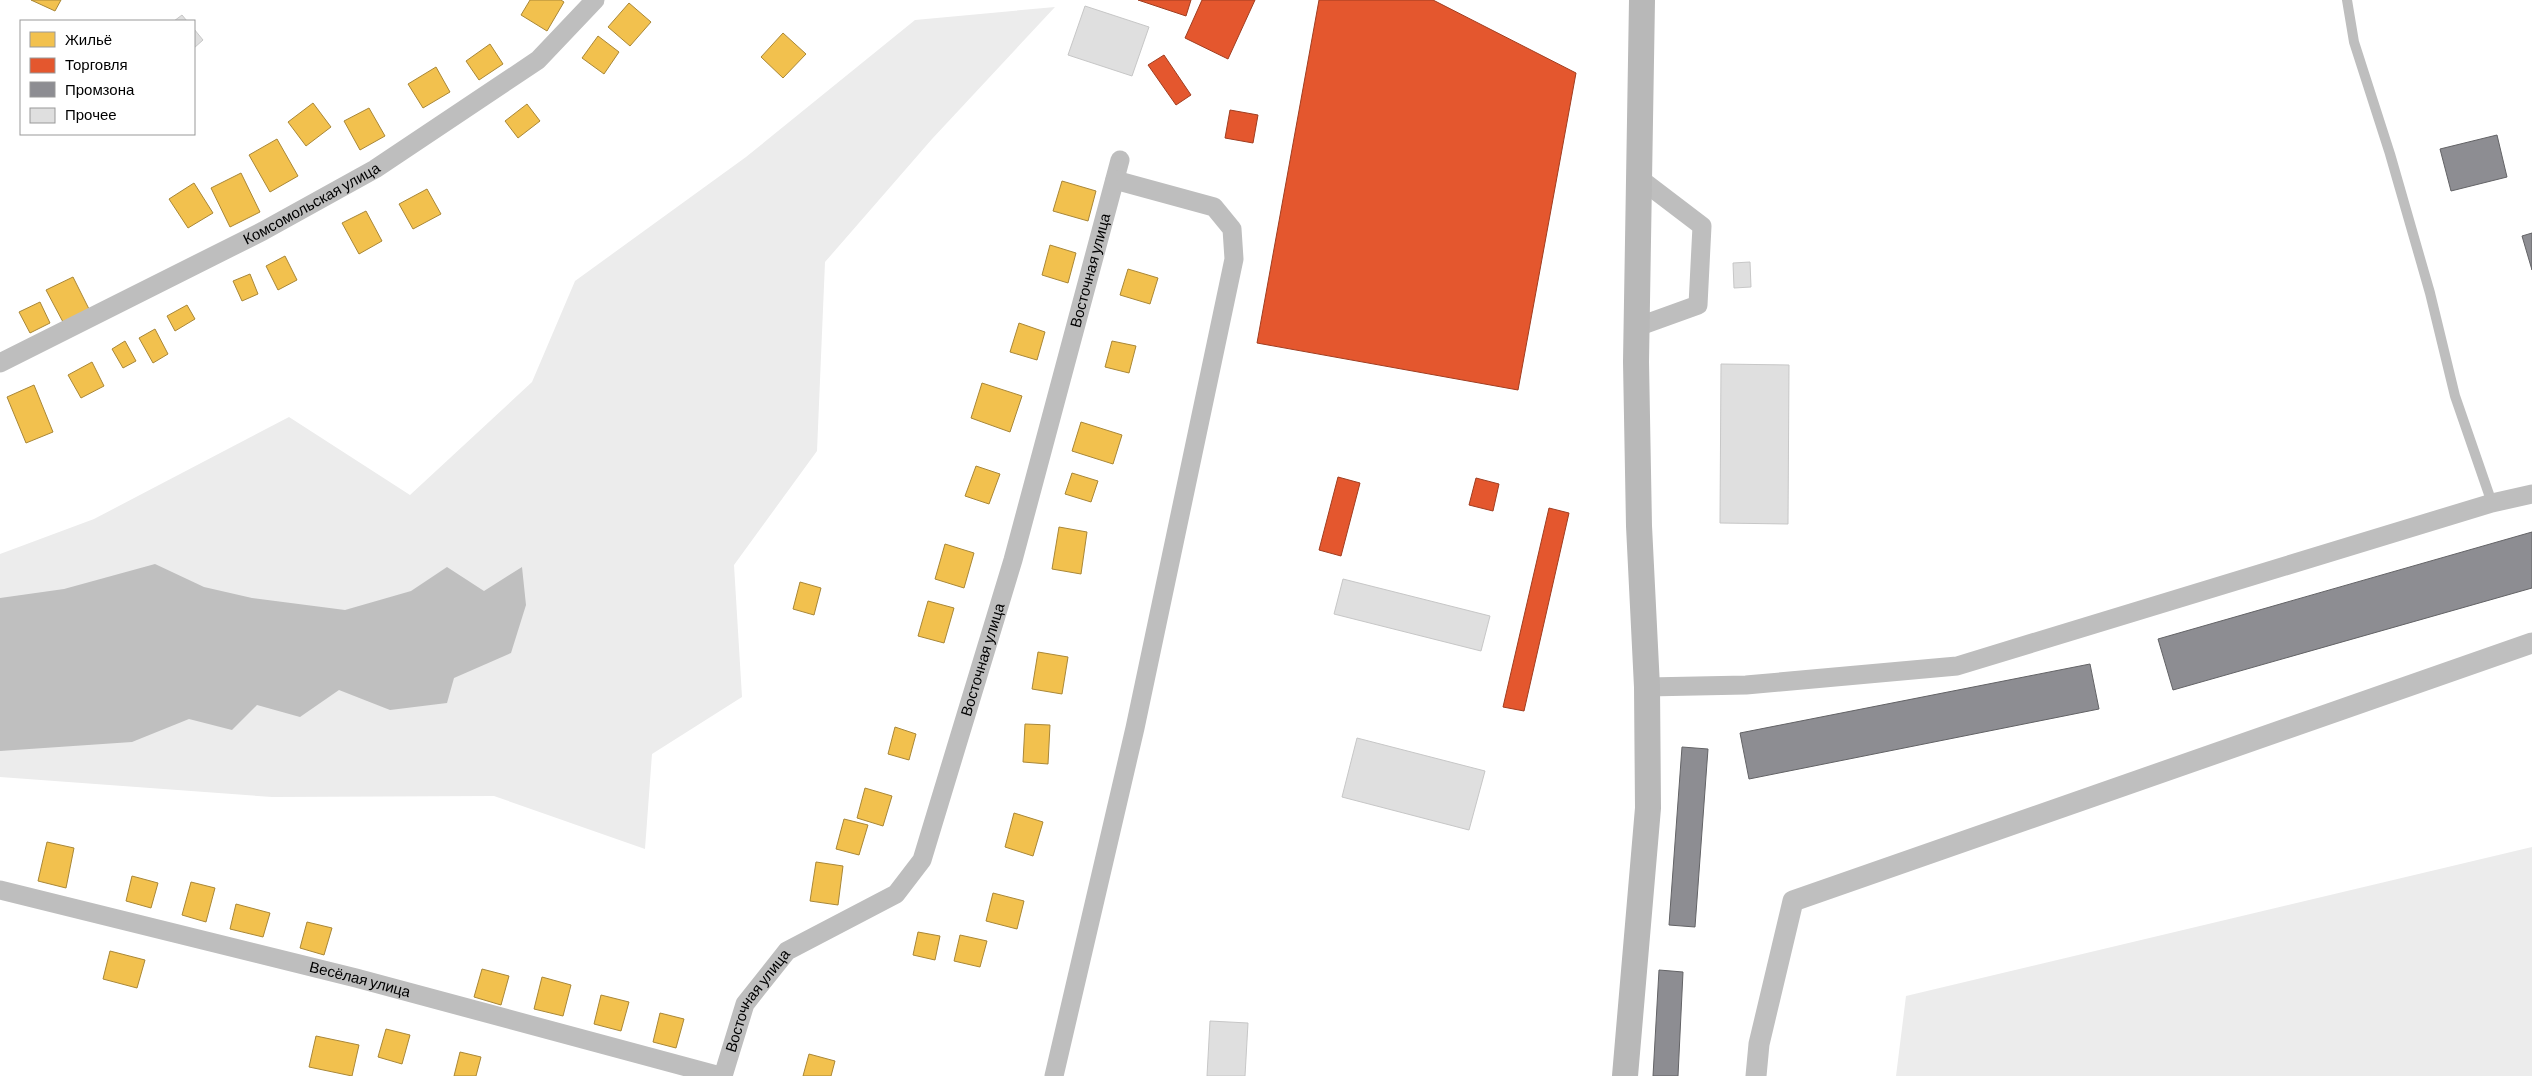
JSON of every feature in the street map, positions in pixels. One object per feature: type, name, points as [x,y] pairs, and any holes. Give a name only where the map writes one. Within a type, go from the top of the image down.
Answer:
[{"type":"main road","points":[[1625,1076],[1648,808],[1647,687],[1639,526],[1637,327],[1642,0]]},
{"type":"street","name":"Комсомольская улица","points":[[0,363],[262,231],[375,169],[538,60],[595,0]]},
{"type":"street","name":"Восточная улица","points":[[721,1076],[745,1004],[787,951],[896,894],[922,860],[1013,560],[1120,160]]},
{"type":"street","points":[[1637,327],[1698,305],[1702,226],[1639,178]]},
{"type":"street","points":[[1054,1076],[1135,728],[1234,259],[1232,229],[1214,207],[1115,180]]},
{"type":"street","points":[[1647,687],[1746,685],[1957,666],[2492,503],[2532,494]]},
{"type":"street","name":"Весёлая улица","points":[[0,890],[346,976],[721,1076]]},
{"type":"lane","points":[[2347,0],[2354,42],[2390,154],[2430,293],[2455,396],[2492,503]]},
{"type":"shaded area","points":[[1055,7],[932,139],[825,262],[817,451],[734,565],[742,697],[652,754],[645,849],[494,796],[272,797],[0,777],[0,554],[94,519],[289,417],[410,495],[532,382],[575,281],[746,157],[915,20]]},
{"type":"shaded area","points":[[155,564],[204,587],[252,598],[345,610],[411,591],[447,567],[484,591],[522,567],[526,605],[511,653],[454,678],[447,703],[390,710],[339,690],[300,717],[257,705],[232,730],[189,719],[132,742],[0,751],[0,598],[64,589]]},
{"type":"shaded area","points":[[2532,847],[2532,1076],[1896,1076],[1906,996]]},
{"type":"building: Жильё","points":[[31,0],[61,0],[55,11]]},
{"type":"building: Жильё","points":[[530,0],[561,0],[564,2],[547,31],[521,15]]},
{"type":"building: Жильё","points":[[629,3],[651,22],[630,46],[608,27]]},
{"type":"building: Жильё","points":[[783,33],[806,54],[783,78],[761,57]]},
{"type":"building: Жильё","points":[[598,36],[619,52],[604,74],[582,58]]},
{"type":"building: Жильё","points":[[490,44],[503,64],[479,80],[466,61]]},
{"type":"building: Жильё","points":[[436,67],[450,92],[423,108],[408,84]]},
{"type":"building: Жильё","points":[[313,103],[331,127],[306,146],[288,122]]},
{"type":"building: Жильё","points":[[527,104],[540,121],[518,138],[505,121]]},
{"type":"building: Жильё","points":[[369,108],[385,136],[360,150],[344,121]]},
{"type":"building: Жильё","points":[[277,139],[298,176],[270,192],[249,155]]},
{"type":"building: Жильё","points":[[241,173],[260,212],[230,227],[211,188]]},
{"type":"building: Жильё","points":[[1062,181],[1096,191],[1088,221],[1053,211]]},
{"type":"building: Жильё","points":[[194,183],[213,213],[188,228],[169,199]]},
{"type":"building: Жильё","points":[[427,189],[441,214],[413,229],[399,204]]},
{"type":"building: Жильё","points":[[366,211],[382,241],[359,254],[342,223]]},
{"type":"building: Жильё","points":[[1050,245],[1076,253],[1068,283],[1042,275]]},
{"type":"building: Жильё","points":[[285,256],[297,280],[278,290],[266,266]]},
{"type":"building: Жильё","points":[[1128,269],[1158,278],[1150,304],[1120,295]]},
{"type":"building: Жильё","points":[[250,274],[258,294],[242,301],[233,281]]},
{"type":"building: Жильё","points":[[73,277],[89,309],[63,322],[46,290]]},
{"type":"building: Жильё","points":[[40,302],[50,323],[30,333],[19,312]]},
{"type":"building: Жильё","points":[[187,305],[195,319],[175,331],[167,316]]},
{"type":"building: Жильё","points":[[1019,323],[1045,332],[1037,360],[1010,352]]},
{"type":"building: Жильё","points":[[155,329],[168,354],[153,363],[139,338]]},
{"type":"building: Жильё","points":[[125,341],[136,361],[123,368],[112,349]]},
{"type":"building: Жильё","points":[[1112,341],[1136,346],[1129,373],[1105,367]]},
{"type":"building: Жильё","points":[[92,362],[104,386],[81,398],[68,375]]},
{"type":"building: Жильё","points":[[982,383],[1022,396],[1010,432],[971,418]]},
{"type":"building: Жильё","points":[[34,385],[53,432],[26,443],[7,397]]},
{"type":"building: Жильё","points":[[1081,422],[1122,435],[1113,464],[1072,451]]},
{"type":"building: Жильё","points":[[976,466],[1000,474],[989,504],[965,496]]},
{"type":"building: Жильё","points":[[1072,473],[1098,481],[1091,502],[1065,494]]},
{"type":"building: Жильё","points":[[1059,527],[1087,532],[1081,574],[1052,569]]},
{"type":"building: Жильё","points":[[945,544],[974,553],[964,588],[935,579]]},
{"type":"building: Жильё","points":[[800,582],[821,588],[814,615],[793,609]]},
{"type":"building: Жильё","points":[[928,601],[954,608],[944,643],[918,636]]},
{"type":"building: Жильё","points":[[1038,652],[1068,657],[1062,694],[1032,689]]},
{"type":"building: Жильё","points":[[1025,724],[1050,725],[1048,764],[1023,762]]},
{"type":"building: Жильё","points":[[895,727],[916,734],[909,760],[888,754]]},
{"type":"building: Жильё","points":[[865,788],[892,796],[883,826],[857,818]]},
{"type":"building: Жильё","points":[[1014,813],[1043,822],[1033,856],[1005,847]]},
{"type":"building: Жильё","points":[[844,819],[868,825],[859,855],[836,849]]},
{"type":"building: Жильё","points":[[47,842],[74,848],[66,888],[38,881]]},
{"type":"building: Жильё","points":[[816,862],[843,866],[838,905],[810,901]]},
{"type":"building: Жильё","points":[[132,876],[158,883],[151,908],[126,901]]},
{"type":"building: Жильё","points":[[191,882],[215,888],[206,922],[182,915]]},
{"type":"building: Жильё","points":[[993,893],[1024,901],[1017,929],[986,921]]},
{"type":"building: Жильё","points":[[236,904],[270,913],[263,937],[230,929]]},
{"type":"building: Жильё","points":[[307,922],[332,928],[324,955],[300,948]]},
{"type":"building: Жильё","points":[[918,932],[940,936],[935,960],[913,955]]},
{"type":"building: Жильё","points":[[960,935],[987,941],[980,967],[954,961]]},
{"type":"building: Жильё","points":[[110,951],[145,960],[137,988],[103,979]]},
{"type":"building: Жильё","points":[[482,969],[509,976],[501,1005],[474,997]]},
{"type":"building: Жильё","points":[[542,977],[571,985],[563,1016],[534,1009]]},
{"type":"building: Жильё","points":[[601,995],[629,1002],[621,1031],[594,1024]]},
{"type":"building: Жильё","points":[[660,1013],[684,1019],[676,1048],[653,1042]]},
{"type":"building: Жильё","points":[[386,1029],[410,1035],[402,1064],[378,1057]]},
{"type":"building: Жильё","points":[[316,1036],[359,1045],[352,1076],[309,1067]]},
{"type":"building: Жильё","points":[[460,1052],[481,1057],[476,1076],[454,1076]]},
{"type":"building: Жильё","points":[[809,1054],[835,1061],[831,1076],[803,1076]]},
{"type":"building: Торговля","points":[[1138,0],[1191,0],[1186,16]]},
{"type":"building: Торговля","points":[[1202,0],[1255,0],[1228,59],[1185,38]]},
{"type":"building: Торговля","points":[[1319,0],[1433,0],[1576,73],[1518,390],[1257,343]]},
{"type":"building: Торговля","points":[[1164,55],[1191,95],[1176,105],[1148,65]]},
{"type":"building: Торговля","points":[[1230,110],[1258,115],[1253,143],[1225,138]]},
{"type":"building: Торговля","points":[[1338,477],[1360,483],[1341,556],[1319,550]]},
{"type":"building: Торговля","points":[[1476,478],[1499,484],[1493,511],[1469,505]]},
{"type":"building: Торговля","points":[[1549,508],[1569,513],[1524,711],[1503,707]]},
{"type":"building: Промзона","points":[[2497,135],[2507,177],[2451,191],[2440,149]]},
{"type":"building: Промзона","points":[[2532,233],[2532,270],[2522,236]]},
{"type":"building: Промзона","points":[[2532,532],[2532,588],[2173,690],[2158,639]]},
{"type":"building: Промзона","points":[[2090,664],[2099,709],[1749,779],[1740,733]]},
{"type":"building: Промзона","points":[[1682,747],[1708,749],[1695,927],[1669,925]]},
{"type":"building: Промзона","points":[[1659,970],[1683,972],[1678,1076],[1653,1076]]},
{"type":"building: Прочее","points":[[1085,6],[1149,27],[1132,76],[1068,55]]},
{"type":"building: Прочее","points":[[182,15],[186,20],[175,20]]},
{"type":"building: Прочее","points":[[195,30],[203,40],[195,47]]},
{"type":"building: Прочее","points":[[1750,262],[1751,287],[1734,288],[1733,263]]},
{"type":"building: Прочее","points":[[1721,364],[1789,365],[1788,524],[1720,523]]},
{"type":"building: Прочее","points":[[1343,579],[1490,616],[1481,651],[1334,614]]},
{"type":"building: Прочее","points":[[1357,738],[1485,771],[1469,830],[1342,797]]},
{"type":"building: Прочее","points":[[1210,1021],[1248,1023],[1245,1076],[1207,1076]]},
{"type":"waterway","points":[[1756,1076],[1759,1044],[1793,901],[2532,643]]}]
